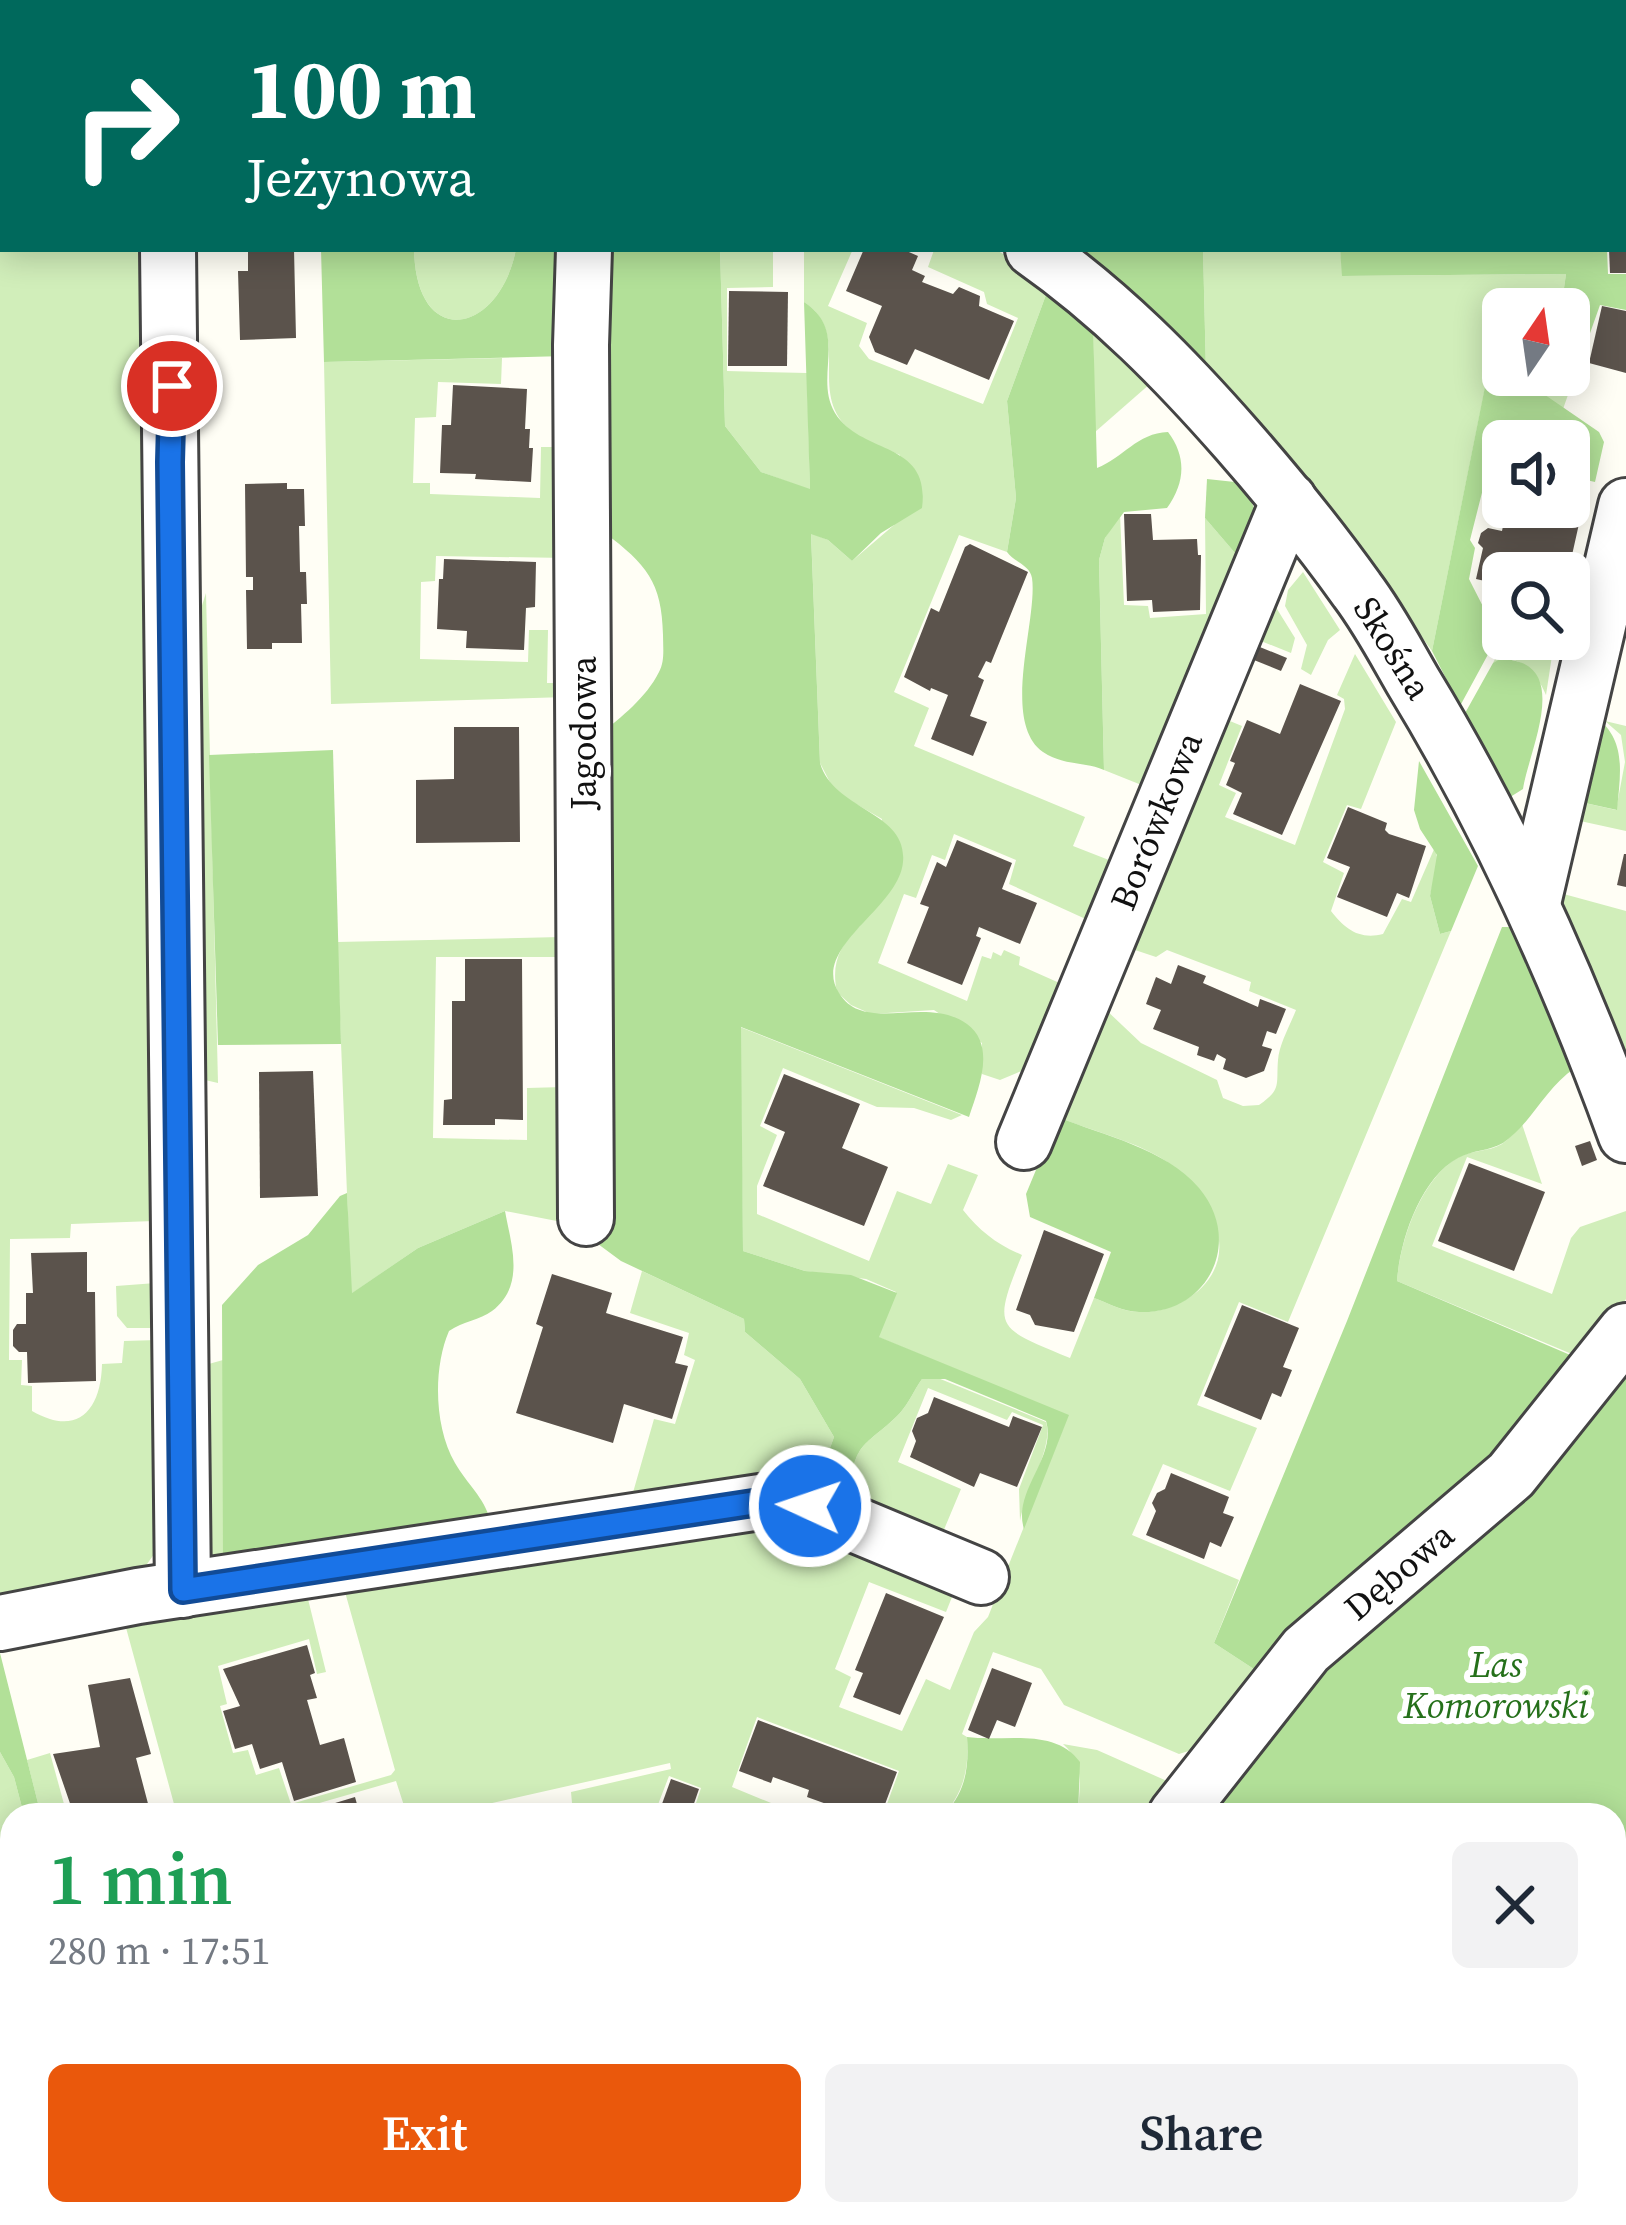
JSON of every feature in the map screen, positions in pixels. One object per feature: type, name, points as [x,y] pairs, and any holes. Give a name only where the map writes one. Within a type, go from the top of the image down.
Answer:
[{"type":"street","points":[[168,252],[183,1590]]},
{"type":"street","name":"Jagodowa","points":[[584,252],[586,1218]]},
{"type":"street","name":"Skośna","points":[[1037,252],[1139,334],[1289,500],[1360,593],[1441,727],[1533,903],[1626,1135]]},
{"type":"street","name":"Borówkowa","points":[[1024,1142],[1289,500]]},
{"type":"street","points":[[1533,903],[1626,506]]},
{"type":"street","name":"Dębowa","points":[[1185,1803],[1306,1650],[1511,1475],[1626,1331]]},
{"type":"street","points":[[0,1623],[183,1590],[782,1501],[820,1510],[981,1577]]},
{"type":"green space","points":[[0,252],[155,252],[154,1221],[71,1224],[70,1238],[10,1239],[9,1360],[22,1360],[21,1385],[32,1386],[32,1411],[74,1420],[84,1415],[97,1395],[102,1364],[122,1363],[124,1341],[158,1340],[157,1550],[135,1581],[0,1608]]},
{"type":"green space","points":[[321,252],[414,252],[418,282],[429,304],[443,317],[460,320],[477,314],[494,299],[515,252],[565,252],[566,356],[324,362]]},
{"type":"green space","points":[[414,252],[515,252],[494,299],[477,314],[460,320],[443,317],[429,304],[418,282]]},
{"type":"green space","points":[[596,252],[720,252],[725,426],[761,472],[810,489],[804,302],[825,327],[827,384],[835,413],[847,427],[906,459],[916,471],[922,508],[881,533],[852,561],[828,540],[811,534],[820,763],[840,792],[894,832],[903,862],[887,896],[845,944],[833,976],[839,993],[864,1011],[933,1012],[967,1024],[981,1044],[980,1081],[969,1117],[741,1027],[743,1251],[805,1271],[851,1275],[897,1293],[879,1337],[1069,1415],[1024,1529],[1024,1501],[1046,1448],[1046,1421],[945,1379],[922,1379],[900,1413],[859,1453],[850,1494],[818,1481],[834,1437],[800,1379],[745,1332],[744,1319],[621,1261],[598,1244],[600,735],[647,690],[661,668],[663,650],[655,588],[641,565],[605,533]]},
{"type":"green space","points":[[720,252],[773,252],[773,287],[727,288],[727,371],[807,373],[810,490],[761,472],[725,426]]},
{"type":"green space","points":[[804,252],[852,252],[828,306],[867,323],[859,346],[869,359],[983,404],[1018,318],[987,304],[984,292],[928,267],[933,252],[1000,252],[1043,279],[1047,292],[1007,401],[1016,498],[1007,552],[959,535],[894,692],[929,708],[914,746],[1085,817],[1073,846],[1114,862],[1090,921],[1009,884],[1016,860],[954,834],[945,860],[932,855],[916,898],[904,894],[878,963],[967,1001],[982,956],[991,959],[993,952],[1001,956],[1004,950],[1020,957],[1019,965],[1064,985],[1031,1067],[1000,1080],[982,1074],[982,1043],[934,1010],[871,1014],[837,992],[836,964],[860,926],[882,819],[835,792],[820,763],[811,533],[828,540],[852,561],[894,525],[900,455],[857,435],[841,420],[829,386],[826,332],[819,316],[804,302]]},
{"type":"green space","points":[[1072,252],[1203,252],[1206,373]]},
{"type":"green space","points":[[1203,252],[1340,252],[1343,276],[1566,274],[1564,288],[1482,288],[1483,396],[1432,651],[1303,473],[1206,373]]},
{"type":"green space","points":[[1340,252],[1607,252],[1608,274],[1626,274],[1626,310],[1600,305],[1590,333],[1590,288],[1564,288],[1566,274],[1342,276]]},
{"type":"green space","points":[[1047,292],[1093,323],[1097,468],[1157,433],[1168,432],[1181,460],[1180,480],[1167,508],[1124,512],[1105,538],[1099,560],[1104,770],[1043,752],[1030,737],[1024,718],[1032,578],[1007,552],[1016,498],[1007,401]]},
{"type":"green space","points":[[1093,323],[1151,383],[1095,432]]},
{"type":"green space","points":[[502,358],[501,384],[438,382],[436,417],[415,418],[413,483],[430,483],[430,494],[540,498],[541,447],[566,447],[566,558],[436,556],[435,581],[421,582],[420,659],[528,662],[529,630],[548,630],[547,683],[566,683],[567,697],[331,704],[324,362]]},
{"type":"green space","points":[[1483,396],[1547,396],[1582,420],[1482,420],[1482,493],[1470,540],[1475,548],[1469,579],[1482,605],[1485,660],[1460,706],[1432,651]]},
{"type":"green space","points":[[1545,396],[1568,396],[1563,409]]},
{"type":"green space","points":[[1590,426],[1604,442],[1595,482],[1590,481]]},
{"type":"green space","points":[[1207,479],[1244,483],[1258,518],[1241,560],[1205,518]]},
{"type":"green space","points":[[1120,514],[1124,605],[1148,606],[1150,618],[1206,614],[1205,518],[1241,560],[1149,788],[1104,770],[1099,560],[1105,538]]},
{"type":"green space","points":[[1303,572],[1340,630],[1328,640],[1311,675],[1301,669],[1307,645],[1285,606],[1288,590]]},
{"type":"green space","points":[[1277,591],[1277,609],[1295,638],[1291,653],[1251,637]]},
{"type":"green space","points":[[206,593],[218,1083],[192,1077],[196,624]]},
{"type":"green space","points":[[1355,654],[1396,722],[1361,809],[1347,805],[1323,862],[1344,873],[1331,911],[1353,932],[1383,934],[1402,899],[1411,902],[1435,847],[1438,862],[1430,896],[1440,934],[1451,931],[1288,1322],[1239,1302],[1197,1405],[1257,1428],[1230,1491],[1163,1464],[1132,1535],[1239,1580],[1214,1643],[1263,1675],[1198,1748],[1179,1754],[1064,1705],[1041,1669],[993,1652],[962,1734],[967,1737],[966,1767],[952,1803],[887,1803],[899,1771],[757,1717],[732,1787],[771,1803],[696,1803],[701,1788],[669,1776],[659,1803],[572,1803],[571,1792],[671,1769],[670,1763],[492,1803],[403,1803],[396,1781],[319,1803],[294,1803],[395,1770],[345,1592],[783,1516],[954,1592],[946,1612],[869,1582],[835,1669],[851,1677],[839,1707],[902,1731],[926,1679],[950,1690],[974,1632],[988,1617],[1068,1416],[878,1337],[896,1292],[866,1279],[805,1271],[743,1251],[740,1027],[962,1115],[951,1120],[914,1108],[877,1107],[783,1068],[760,1126],[777,1135],[757,1186],[757,1214],[869,1261],[897,1191],[931,1204],[948,1164],[978,1175],[963,1210],[989,1236],[1022,1255],[1004,1313],[1007,1323],[1027,1340],[1070,1358],[1094,1298],[1138,1312],[1182,1302],[1206,1283],[1219,1256],[1217,1235],[1193,1194],[1176,1170],[1153,1153],[1058,1117],[1103,1007],[1141,1043],[1217,1080],[1223,1098],[1243,1106],[1259,1105],[1275,1090],[1280,1048],[1296,1010],[1249,991],[1251,982],[1167,950],[1156,957],[1126,947],[1225,719],[1242,726],[1219,785],[1236,793],[1225,817],[1295,845],[1345,709],[1344,699],[1337,695]]},
{"type":"green space","points":[[1511,660],[1551,660],[1546,695],[1538,679]]},
{"type":"green space","points":[[1493,663],[1523,663],[1536,674],[1542,690],[1538,731],[1523,789],[1507,799],[1464,715]]},
{"type":"green space","points":[[1595,716],[1617,745],[1617,810],[1576,801]]},
{"type":"green space","points":[[1605,721],[1626,726],[1626,831],[1571,819],[1576,801],[1616,810],[1625,762],[1621,735]]},
{"type":"green space","points":[[333,750],[341,1044],[218,1045],[209,755]]},
{"type":"green space","points":[[1419,761],[1478,866],[1451,931],[1440,934],[1430,896],[1437,855],[1414,810]]},
{"type":"green space","points":[[1560,893],[1626,911],[1626,1071]]},
{"type":"green space","points":[[1502,927],[1523,927],[1575,1068],[1503,1143],[1458,1158],[1433,1180],[1414,1212],[1397,1281],[1589,1363],[1263,1675],[1214,1643]]},
{"type":"green space","points":[[561,937],[562,957],[436,957],[433,1138],[527,1140],[527,1088],[564,1087],[567,1223],[505,1211],[418,1248],[351,1294],[337,942]]},
{"type":"green space","points":[[1058,1117],[1152,1153],[1199,1188],[1212,1209],[1218,1251],[1212,1271],[1184,1301],[1163,1310],[1139,1312],[1094,1298],[1111,1252],[1030,1217],[1026,1194]]},
{"type":"green space","points":[[1522,1124],[1542,1184],[1467,1157],[1432,1246],[1552,1294],[1571,1238],[1580,1227],[1626,1211],[1626,1299],[1586,1360],[1397,1281],[1402,1248],[1432,1181],[1457,1158],[1502,1144]]},
{"type":"green space","points":[[347,1193],[352,1293],[418,1248],[505,1211],[514,1264],[509,1289],[492,1311],[449,1331],[438,1380],[448,1449],[490,1520],[223,1566],[222,1305],[258,1265],[308,1235]]},
{"type":"green space","points":[[642,1271],[744,1319],[745,1332],[800,1379],[834,1437],[818,1481],[771,1482],[630,1503],[654,1419],[675,1424],[695,1360],[684,1355],[689,1333],[630,1313]]},
{"type":"green space","points":[[156,1283],[157,1328],[127,1328],[117,1316],[116,1286]]},
{"type":"green space","name":"Las Komorowski","points":[[1626,1348],[1626,1803],[1203,1803],[1327,1648]]},
{"type":"green space","points":[[223,1360],[223,1566],[210,1565],[198,1367]]},
{"type":"green space","points":[[933,1376],[1046,1422],[1043,1456],[1020,1521],[1019,1489],[1043,1425],[1012,1412],[1007,1420],[928,1388],[898,1462],[961,1489],[943,1532],[850,1494],[859,1453],[900,1413],[922,1379]]},
{"type":"green space","points":[[300,1593],[308,1599],[326,1672],[317,1674],[309,1639],[218,1666],[227,1704],[220,1706],[233,1753],[248,1750],[256,1775],[279,1768],[291,1803],[174,1803],[125,1624]]},
{"type":"green space","points":[[0,1653],[38,1803],[21,1803],[0,1752]]},
{"type":"green space","points":[[967,1737],[1028,1738],[1057,1744],[1080,1762],[1078,1803],[953,1803],[965,1778]]},
{"type":"green space","points":[[1063,1744],[1097,1750],[1167,1781],[1155,1803],[1079,1803],[1078,1768]]},
{"type":"green space","points":[[0,1752],[21,1803],[0,1803]]},
{"type":"green space","points":[[50,1753],[64,1803],[38,1803],[27,1760]]},
{"type":"building","points":[[248,252],[294,252],[296,338],[240,340],[238,271],[248,271]]},
{"type":"building","points":[[863,252],[909,252],[918,256],[912,270],[925,276],[922,282],[953,294],[959,287],[980,296],[979,306],[1014,321],[989,380],[915,349],[907,365],[875,352],[869,337],[882,306],[846,291]]},
{"type":"building","points":[[1609,252],[1626,252],[1626,273],[1610,273]]},
{"type":"building","points":[[729,291],[788,292],[787,366],[728,366]]},
{"type":"building","points":[[1602,306],[1626,311],[1626,373],[1590,363]]},
{"type":"building","points":[[453,385],[527,389],[525,429],[530,429],[529,448],[533,448],[531,482],[440,473],[442,425],[451,425]]},
{"type":"building","points":[[287,483],[287,489],[304,489],[305,526],[299,526],[300,572],[306,572],[307,604],[301,604],[302,643],[247,649],[246,590],[253,590],[253,577],[246,577],[245,484]]},
{"type":"building","points":[[1124,514],[1151,514],[1153,540],[1197,539],[1200,610],[1153,612],[1152,600],[1127,601]]},
{"type":"building","points":[[1488,528],[1578,528],[1573,552],[1482,552],[1481,533]]},
{"type":"building","points":[[970,544],[1028,572],[991,663],[986,661],[978,677],[984,680],[970,716],[987,722],[973,756],[931,739],[948,695],[904,677],[931,608],[939,612]]},
{"type":"building","points":[[444,559],[536,562],[535,607],[526,608],[524,650],[466,648],[467,631],[437,629]]},
{"type":"building","points":[[1250,643],[1287,658],[1281,671],[1244,656]]},
{"type":"building","points":[[1300,684],[1341,701],[1282,835],[1233,814],[1242,793],[1226,785],[1247,720],[1280,734]]},
{"type":"building","points":[[454,727],[519,727],[520,842],[416,843],[416,780],[454,779]]},
{"type":"building","points":[[1348,807],[1387,823],[1389,834],[1426,846],[1409,898],[1397,893],[1387,917],[1337,897],[1350,867],[1327,858]]},
{"type":"building","points":[[957,840],[1012,863],[1002,889],[1037,903],[1020,944],[979,927],[976,936],[981,938],[962,985],[907,963],[929,907],[920,904],[937,862],[946,867]]},
{"type":"building","points":[[1626,854],[1626,887],[1617,885]]},
{"type":"building","points":[[465,959],[522,959],[523,1120],[443,1125],[444,1100],[452,1099],[452,1001],[465,1001]]},
{"type":"building","points":[[1178,965],[1206,976],[1203,983],[1258,1007],[1260,999],[1286,1009],[1276,1034],[1267,1031],[1262,1046],[1272,1049],[1264,1071],[1246,1078],[1223,1069],[1226,1059],[1217,1054],[1214,1061],[1197,1055],[1199,1047],[1153,1029],[1161,1010],[1146,1004],[1156,977],[1171,984]]},
{"type":"building","points":[[313,1071],[318,1196],[260,1198],[259,1072]]},
{"type":"building","points":[[784,1074],[860,1104],[842,1148],[888,1167],[864,1226],[763,1186],[785,1132],[764,1123]]},
{"type":"building","points":[[1590,1141],[1597,1160],[1582,1166],[1575,1146]]},
{"type":"building","points":[[1469,1163],[1545,1192],[1514,1271],[1438,1241]]},
{"type":"building","points":[[1044,1230],[1104,1254],[1074,1332],[1035,1325],[1030,1315],[1016,1310]]},
{"type":"building","points":[[87,1252],[87,1292],[95,1292],[96,1381],[28,1383],[27,1352],[13,1346],[13,1330],[17,1324],[26,1324],[26,1293],[33,1293],[31,1253]]},
{"type":"building","points":[[552,1274],[612,1293],[606,1313],[683,1337],[675,1363],[688,1366],[672,1419],[624,1404],[613,1443],[516,1413],[543,1327],[536,1324]]},
{"type":"building","points":[[1242,1305],[1299,1328],[1283,1367],[1292,1370],[1281,1397],[1272,1393],[1261,1420],[1204,1396]]},
{"type":"building","points":[[934,1397],[1009,1427],[1013,1416],[1042,1427],[1017,1487],[980,1473],[974,1487],[910,1457],[917,1418],[928,1413]]},
{"type":"building","points":[[1171,1473],[1229,1497],[1223,1513],[1234,1517],[1221,1547],[1210,1542],[1204,1559],[1146,1535],[1156,1511],[1152,1503]]},
{"type":"building","points":[[886,1593],[944,1617],[900,1715],[853,1697],[863,1673],[855,1670]]},
{"type":"building","points":[[307,1645],[317,1698],[307,1700],[320,1745],[344,1738],[356,1782],[294,1801],[282,1762],[260,1769],[252,1744],[235,1749],[223,1711],[240,1706],[223,1669]]},
{"type":"building","points":[[992,1668],[1032,1683],[1015,1727],[997,1720],[989,1739],[968,1730]]},
{"type":"building","points":[[130,1678],[151,1754],[136,1758],[148,1803],[70,1803],[53,1754],[100,1747],[88,1685]]},
{"type":"building","points":[[758,1720],[897,1772],[885,1803],[824,1803],[807,1797],[809,1790],[739,1771]]},
{"type":"building","points":[[671,1779],[699,1789],[694,1803],[662,1803]]},
{"type":"route","points":[[172,386],[183,1590],[766,1501],[810,1506]]}]
